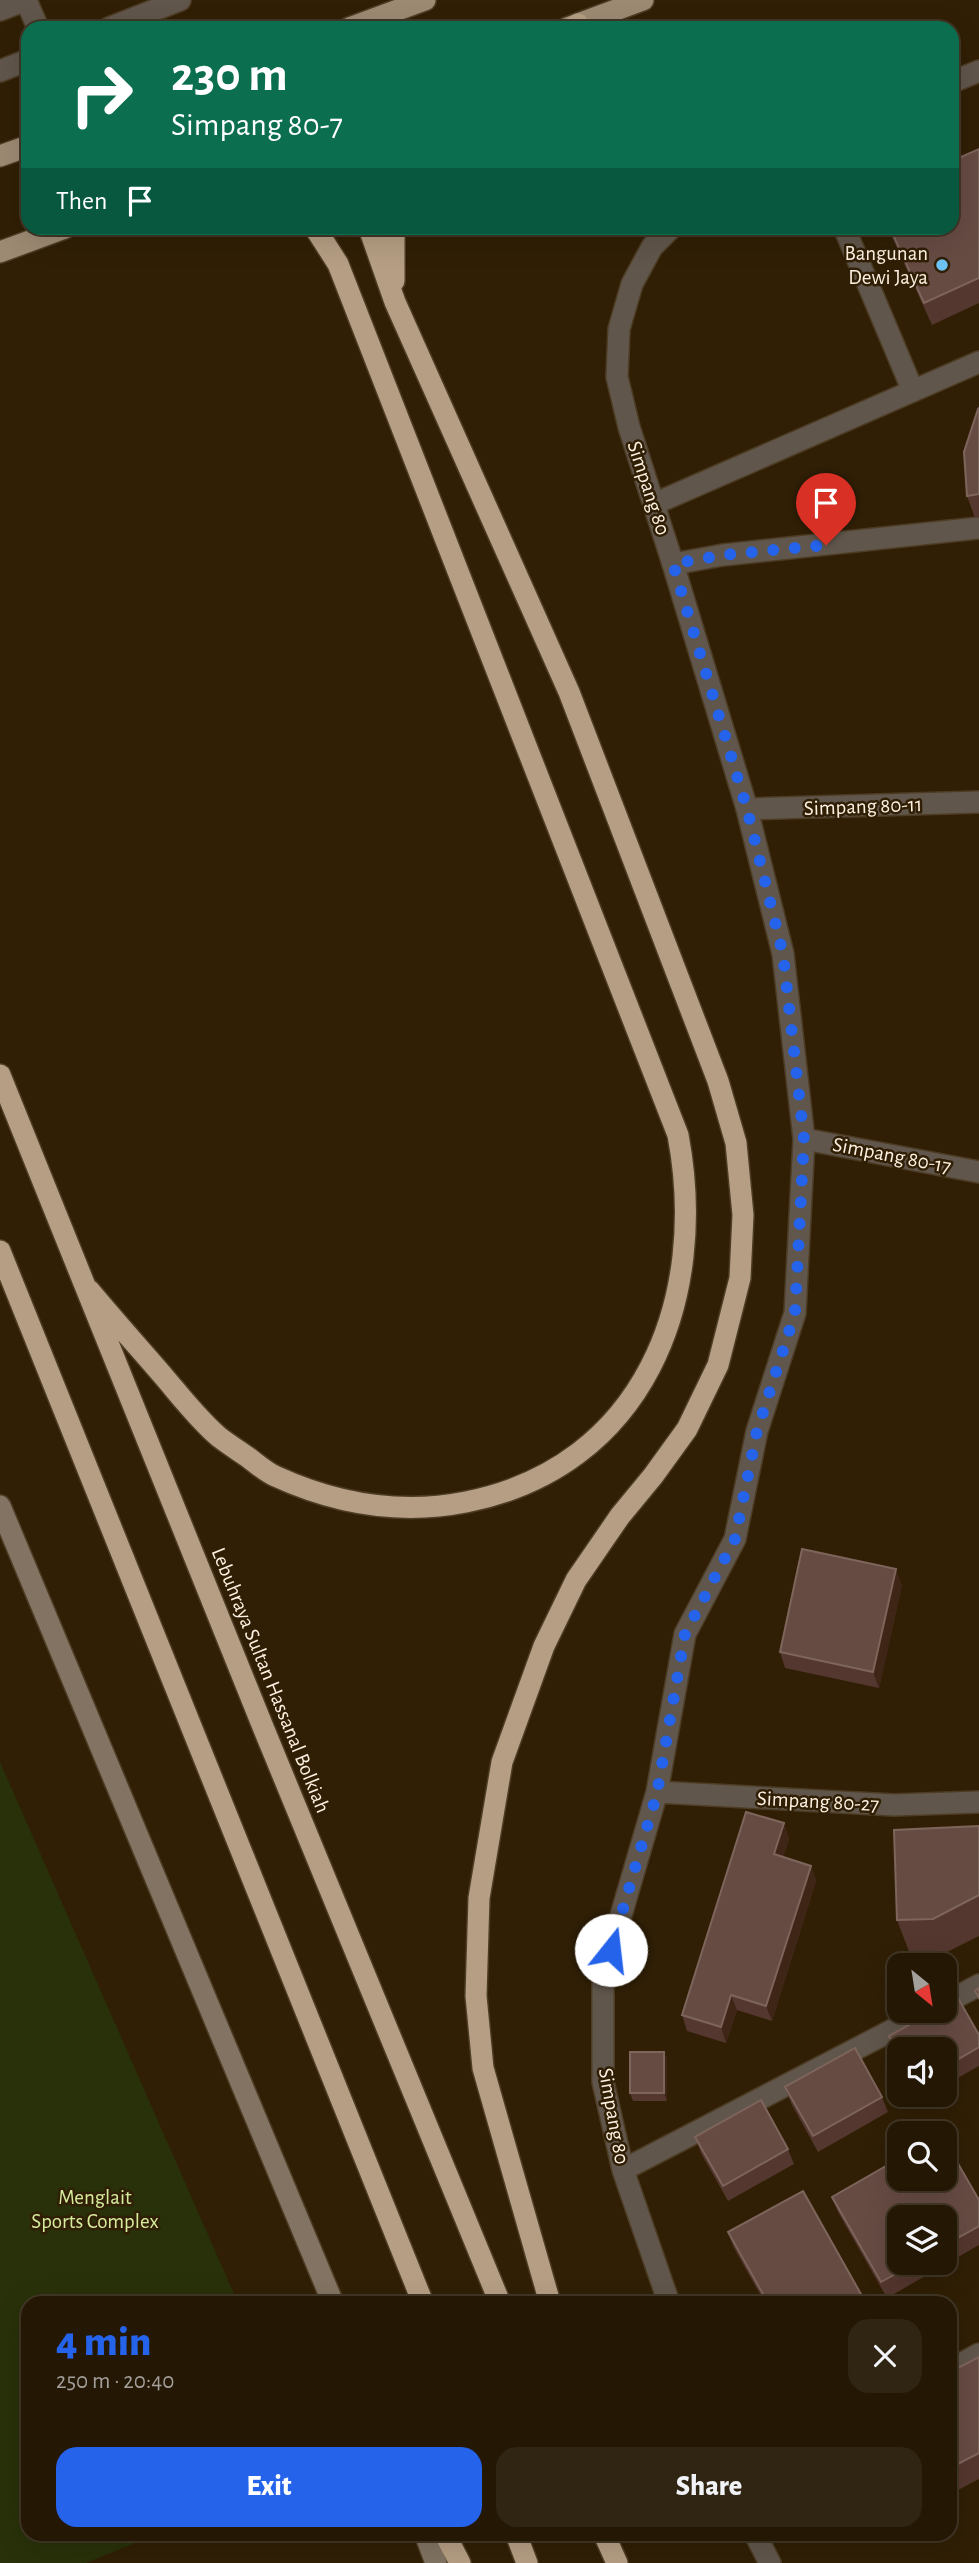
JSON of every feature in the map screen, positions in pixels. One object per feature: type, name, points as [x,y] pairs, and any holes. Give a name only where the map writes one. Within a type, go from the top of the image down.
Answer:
[{"type":"highway","points":[[89,1290],[218,1436],[273,1475],[332,1498],[390,1509],[436,1508],[490,1497],[533,1481],[569,1461],[601,1436],[632,1399],[655,1355],[675,1304],[684,1259],[687,1215],[685,1173],[678,1135],[338,264],[319,235]]},
{"type":"highway","points":[[371,235],[395,302],[569,692],[718,1081],[736,1143],[743,1215],[740,1278],[718,1365],[687,1429],[620,1516],[576,1580],[544,1646],[502,1762],[478,1898],[476,1996],[483,2068],[548,2296]]},
{"type":"highway","points":[[394,235],[395,302]]},
{"type":"highway","name":"Lebuhraya Sultan Hassanal Bolkiah","points":[[0,1075],[89,1290],[263,1727],[497,2296]]},
{"type":"highway","points":[[0,1251],[420,2296]]},
{"type":"highway","points":[[449,2541],[460,2563]]},
{"type":"highway","points":[[519,2541],[527,2563]]},
{"type":"highway","points":[[607,2541],[617,2563]]},
{"type":"highway","points":[[619,2541],[626,2563]]},
{"type":"main road","points":[[368,21],[425,0]]},
{"type":"main road","points":[[588,21],[643,0]]},
{"type":"main road","points":[[0,156],[21,148]]},
{"type":"main road","points":[[0,252],[46,235]]},
{"type":"main road","points":[[0,1506],[330,2296]]},
{"type":"main road","points":[[428,2541],[436,2563]]},
{"type":"street","points":[[0,10],[26,0],[35,21]]},
{"type":"street","points":[[127,21],[180,0]]},
{"type":"street","points":[[0,71],[21,63]]},
{"type":"street","points":[[959,79],[979,71]]},
{"type":"street","name":"Simpang 80","points":[[664,235],[652,247],[632,284],[619,329],[617,377],[629,427],[747,809],[783,954],[804,1139],[795,1313],[757,1431],[735,1539],[685,1634],[657,1793],[603,1977],[603,2082],[623,2170],[667,2296]]},
{"type":"street","points":[[847,235],[913,391]]},
{"type":"street","points":[[654,504],[979,362]]},
{"type":"street","points":[[673,564],[723,555],[979,528]]},
{"type":"street","name":"Simpang 80-11","points":[[747,809],[979,802]]},
{"type":"street","name":"Simpang 80-17","points":[[804,1139],[979,1172]]},
{"type":"street","name":"Simpang 80-27","points":[[657,1793],[894,1805],[979,1802]]},
{"type":"street","points":[[957,1997],[979,1985]]},
{"type":"street","points":[[623,2170],[906,2023]]},
{"type":"street","points":[[957,2366],[979,2354]]},
{"type":"street","points":[[758,2541],[769,2563]]},
{"type":"green space","name":"Menglait Sports Complex","points":[[0,1762],[235,2296],[21,2296],[21,2541],[140,2541],[86,2563],[0,2563]]},
{"type":"building","name":"Bangunan Dewi Jaya","points":[[979,149],[979,278],[924,303],[893,235],[959,235],[959,158]]},
{"type":"building","points":[[979,408],[979,494],[967,496],[964,452]]},
{"type":"building","points":[[802,1549],[896,1569],[873,1672],[780,1652]]},
{"type":"building","points":[[746,1812],[784,1823],[774,1854],[811,1866],[766,2006],[731,1995],[721,2027],[682,2015]]},
{"type":"building","points":[[979,1826],[979,1895],[933,1919],[897,1920],[894,1830]]},
{"type":"building","points":[[957,1999],[979,2035],[979,2047],[957,2060],[957,2037],[889,2036],[912,2023],[957,2023]]},
{"type":"building","points":[[855,2048],[882,2097],[813,2136],[785,2087]]},
{"type":"building","points":[[630,2052],[664,2052],[664,2093],[630,2093]]},
{"type":"building","points":[[761,2100],[788,2149],[723,2186],[695,2137]]},
{"type":"building","points":[[957,2162],[979,2200],[979,2226],[957,2238],[957,2205],[887,2205],[887,2275],[894,2275],[881,2282],[832,2197],[887,2165],[887,2191],[957,2191]]},
{"type":"building","points":[[803,2191],[862,2296],[764,2296],[728,2232]]},
{"type":"building","points":[[979,2357],[979,2453],[957,2464],[957,2368]]},
{"type":"place","name":"Bangunan Dewi Jaya","points":[[942,265]]},
{"type":"route","points":[[611,1950],[657,1793],[685,1634],[735,1539],[757,1431],[795,1313],[804,1139],[783,954],[747,809],[673,564],[723,555],[826,545]]}]
